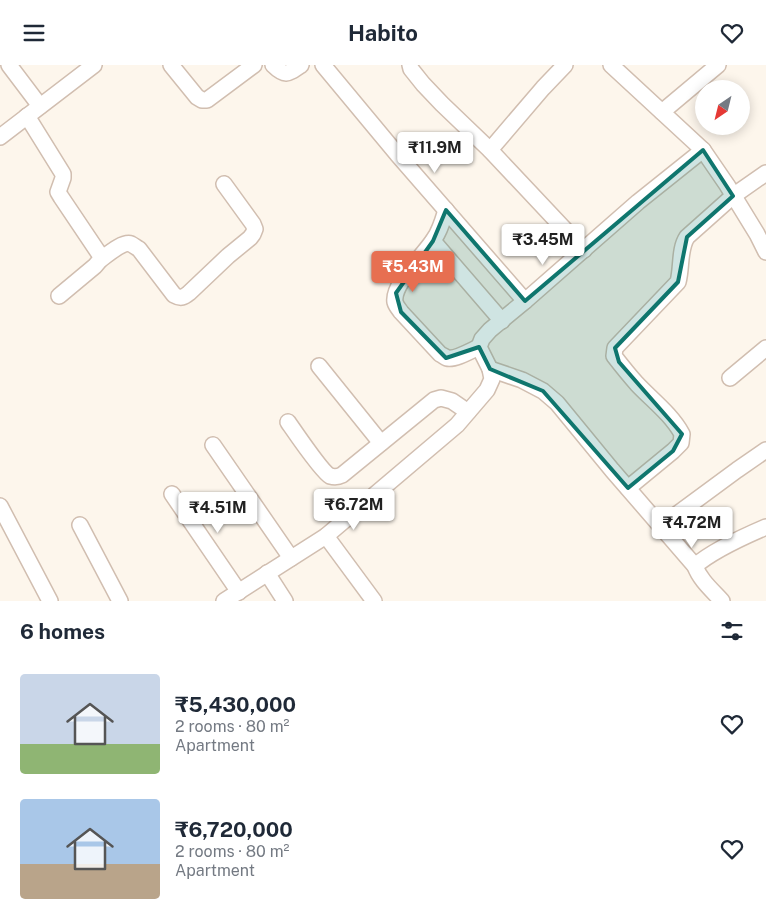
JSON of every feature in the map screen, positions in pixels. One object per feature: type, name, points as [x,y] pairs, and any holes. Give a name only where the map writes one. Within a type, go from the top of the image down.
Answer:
[{"type":"street","points":[[9,65],[40,107]]},
{"type":"street","points":[[0,137],[94,65]]},
{"type":"street","points":[[172,65],[197,97],[207,100],[254,65]]},
{"type":"street","points":[[273,65],[285,74],[300,65]]},
{"type":"street","points":[[323,65],[397,154],[525,301]]},
{"type":"street","points":[[410,65],[423,84],[490,149],[584,250]]},
{"type":"street","points":[[490,149],[565,65]]},
{"type":"street","points":[[611,65],[703,150],[734,196],[766,252]]},
{"type":"street","points":[[662,112],[718,65]]},
{"type":"street","points":[[27,116],[63,173],[58,192],[96,247],[100,260]]},
{"type":"street","points":[[446,210],[433,241],[409,269],[396,293],[394,301],[401,312],[440,354],[446,358],[451,358],[479,347],[482,339],[490,330],[638,202],[703,150]]},
{"type":"street","points":[[628,488],[673,451],[680,443],[682,434],[677,424],[636,383],[614,356],[615,348],[678,282],[683,243],[687,237],[734,196],[766,173]]},
{"type":"street","points":[[59,296],[100,260],[126,243],[132,244],[139,249],[174,295],[179,298],[189,293],[250,238],[255,229],[224,184]]},
{"type":"street","points":[[433,241],[502,321]]},
{"type":"street","points":[[224,601],[326,536],[457,425],[488,390],[492,379],[490,369],[479,347]]},
{"type":"street","points":[[730,378],[766,348]]},
{"type":"street","points":[[319,366],[381,443]]},
{"type":"street","points":[[490,369],[522,380],[543,391],[557,403],[695,566],[707,585],[722,601]]},
{"type":"street","points":[[288,422],[328,475],[336,477],[342,475],[434,400],[442,398],[452,401],[468,412]]},
{"type":"street","points":[[213,445],[291,558]]},
{"type":"street","points":[[660,525],[766,450]]},
{"type":"street","points":[[172,494],[239,592]]},
{"type":"street","points":[[0,506],[50,601]]},
{"type":"street","points":[[80,525],[120,601]]},
{"type":"street","points":[[695,566],[700,561],[727,546],[766,527]]},
{"type":"street","points":[[326,536],[374,601]]},
{"type":"street","points":[[267,573],[285,601]]},
{"type":"highlighted area","points":[[703,150],[733,196],[687,237],[678,282],[615,348],[619,362],[682,434],[673,451],[628,488],[543,391],[490,369],[479,347],[446,358],[401,312],[396,293],[433,241],[446,210],[525,301]]}]
